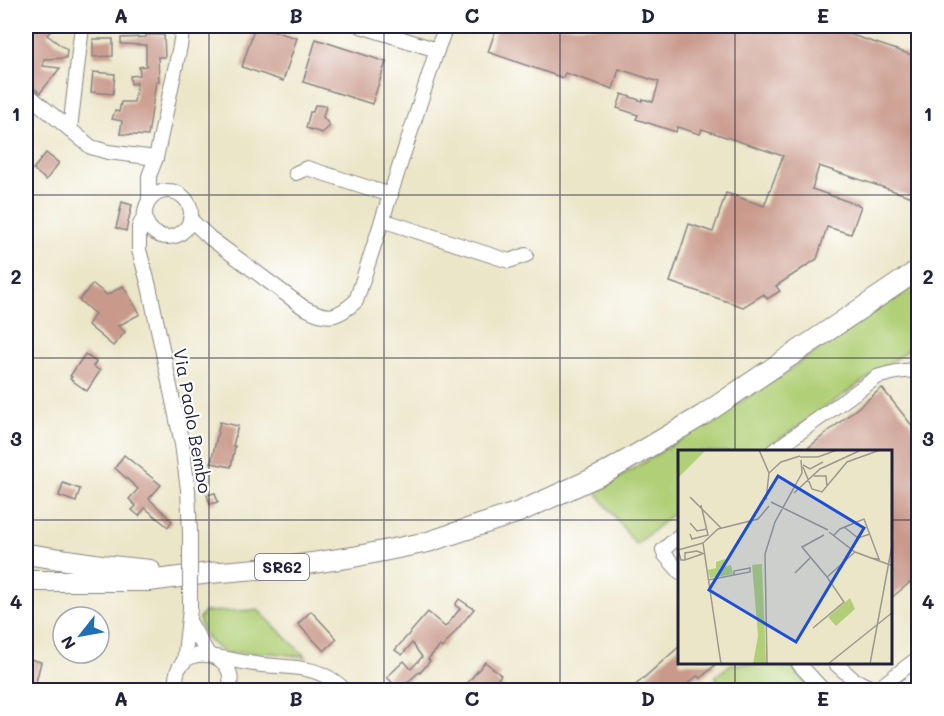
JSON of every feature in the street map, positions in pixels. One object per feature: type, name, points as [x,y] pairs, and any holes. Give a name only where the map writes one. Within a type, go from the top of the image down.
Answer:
[{"type":"highway","name":"SR62","points":[[26,554],[161,572],[210,573],[292,566],[354,557],[428,542],[519,512],[605,473],[693,421],[918,270]]},
{"type":"highway","points":[[26,581],[149,581],[210,573]]},
{"type":"street","points":[[70,129],[82,26]]},
{"type":"street","name":"Via Paolo Bembo","points":[[168,690],[177,684],[179,669],[184,662],[189,615],[188,490],[182,444],[139,250],[139,227],[147,208],[149,176],[156,158],[183,26]]},
{"type":"street","points":[[361,26],[437,50]]},
{"type":"street","points":[[190,219],[210,238],[303,307],[317,314],[329,316],[344,312],[356,301],[446,26]]},
{"type":"street","points":[[26,93],[92,147],[108,152],[156,158]]},
{"type":"street","name":"Via Paolo Bembo","points":[[156,158],[158,177],[164,192]]},
{"type":"street","points":[[296,173],[307,168],[391,195]]},
{"type":"street","points":[[164,192],[178,194],[189,204],[191,212],[188,226],[177,236],[156,234],[148,225],[147,208],[158,194],[164,192]]},
{"type":"street","points":[[382,220],[509,261],[526,255]]},
{"type":"street","points":[[183,232],[210,238]]},
{"type":"street","points":[[144,265],[146,250],[153,241],[162,236]]},
{"type":"street","points":[[775,450],[877,378],[892,372],[918,370]]},
{"type":"street","points":[[678,537],[663,550],[678,570]]},
{"type":"street","name":"Via Paolo Bembo","points":[[189,615],[211,656],[226,666],[230,685]]},
{"type":"street","points":[[184,662],[199,654],[261,665],[295,666],[313,670],[335,681],[345,690]]},
{"type":"street","points":[[838,665],[853,679],[876,690],[918,658]]},
{"type":"street","points":[[230,685],[244,671],[261,665]]},
{"type":"street","points":[[801,665],[823,690]]},
{"type":"green space","points":[[918,282],[918,343],[764,450],[678,450],[678,510],[636,545],[596,492],[754,393]]},
{"type":"green space","points":[[258,610],[306,657],[273,653],[224,653],[203,632],[199,619],[204,612]]},
{"type":"green space","points":[[730,665],[791,665],[813,690],[727,690],[715,677]]},
{"type":"building","points":[[26,26],[55,26],[47,35],[67,50],[66,58],[44,59],[43,66],[60,68],[40,93],[26,81]]},
{"type":"building","points":[[255,26],[297,38],[283,81],[242,67]]},
{"type":"building","points":[[497,26],[825,26],[918,57],[918,199],[819,166],[812,189],[861,206],[851,234],[827,227],[817,259],[776,286],[780,291],[767,299],[764,294],[743,307],[670,282],[689,224],[713,232],[726,193],[764,206],[783,156],[702,129],[700,134],[677,127],[676,132],[636,119],[638,115],[617,108],[622,94],[653,102],[659,82],[619,69],[613,89],[565,73],[563,78],[488,52]]},
{"type":"building","points":[[146,35],[164,35],[165,57],[158,57],[159,82],[156,82],[148,136],[120,134],[122,121],[112,119],[115,111],[119,112],[121,102],[134,102],[137,83],[131,84],[130,76],[140,75],[139,67],[146,66],[146,45],[121,44],[121,38],[146,37]]},
{"type":"building","points":[[93,39],[113,39],[113,56],[93,57]]},
{"type":"building","points":[[316,39],[386,62],[372,104],[303,82]]},
{"type":"building","points":[[93,72],[115,74],[113,94],[91,92]]},
{"type":"building","points":[[315,105],[326,106],[323,117],[330,126],[322,133],[306,128],[310,112],[313,112]]},
{"type":"building","points":[[46,153],[59,163],[46,180],[33,169]]},
{"type":"building","points":[[122,202],[132,205],[126,231],[116,228]]},
{"type":"building","points":[[93,284],[107,295],[123,286],[140,314],[118,326],[125,332],[113,346],[88,325],[95,314],[79,300]]},
{"type":"building","points":[[85,354],[96,362],[93,366],[100,371],[87,391],[70,379]]},
{"type":"building","points":[[882,388],[918,433],[918,576],[893,596],[893,450],[805,450]]},
{"type":"building","points":[[220,422],[238,426],[231,467],[211,463]]},
{"type":"building","points":[[124,455],[161,485],[149,499],[172,521],[168,527],[145,508],[139,516],[132,510],[136,506],[129,499],[138,489],[115,468]]},
{"type":"building","points":[[63,483],[80,489],[76,502],[59,496]]},
{"type":"building","points":[[215,493],[218,502],[210,504],[207,495]]},
{"type":"building","points":[[459,599],[474,609],[442,648],[440,646],[428,659],[430,661],[420,673],[399,690],[387,677],[404,661],[411,669],[422,657],[412,643],[402,655],[395,650],[428,612],[445,627],[460,609],[455,605]]},
{"type":"building","points":[[311,611],[337,639],[324,651],[298,624]]},
{"type":"building","points":[[678,648],[678,665],[715,665],[701,678],[697,676],[680,690],[630,690]]},
{"type":"building","points":[[26,658],[41,662],[34,690],[26,690]]},
{"type":"building","points":[[485,662],[501,675],[496,681],[506,690],[470,690],[465,686]]}]
